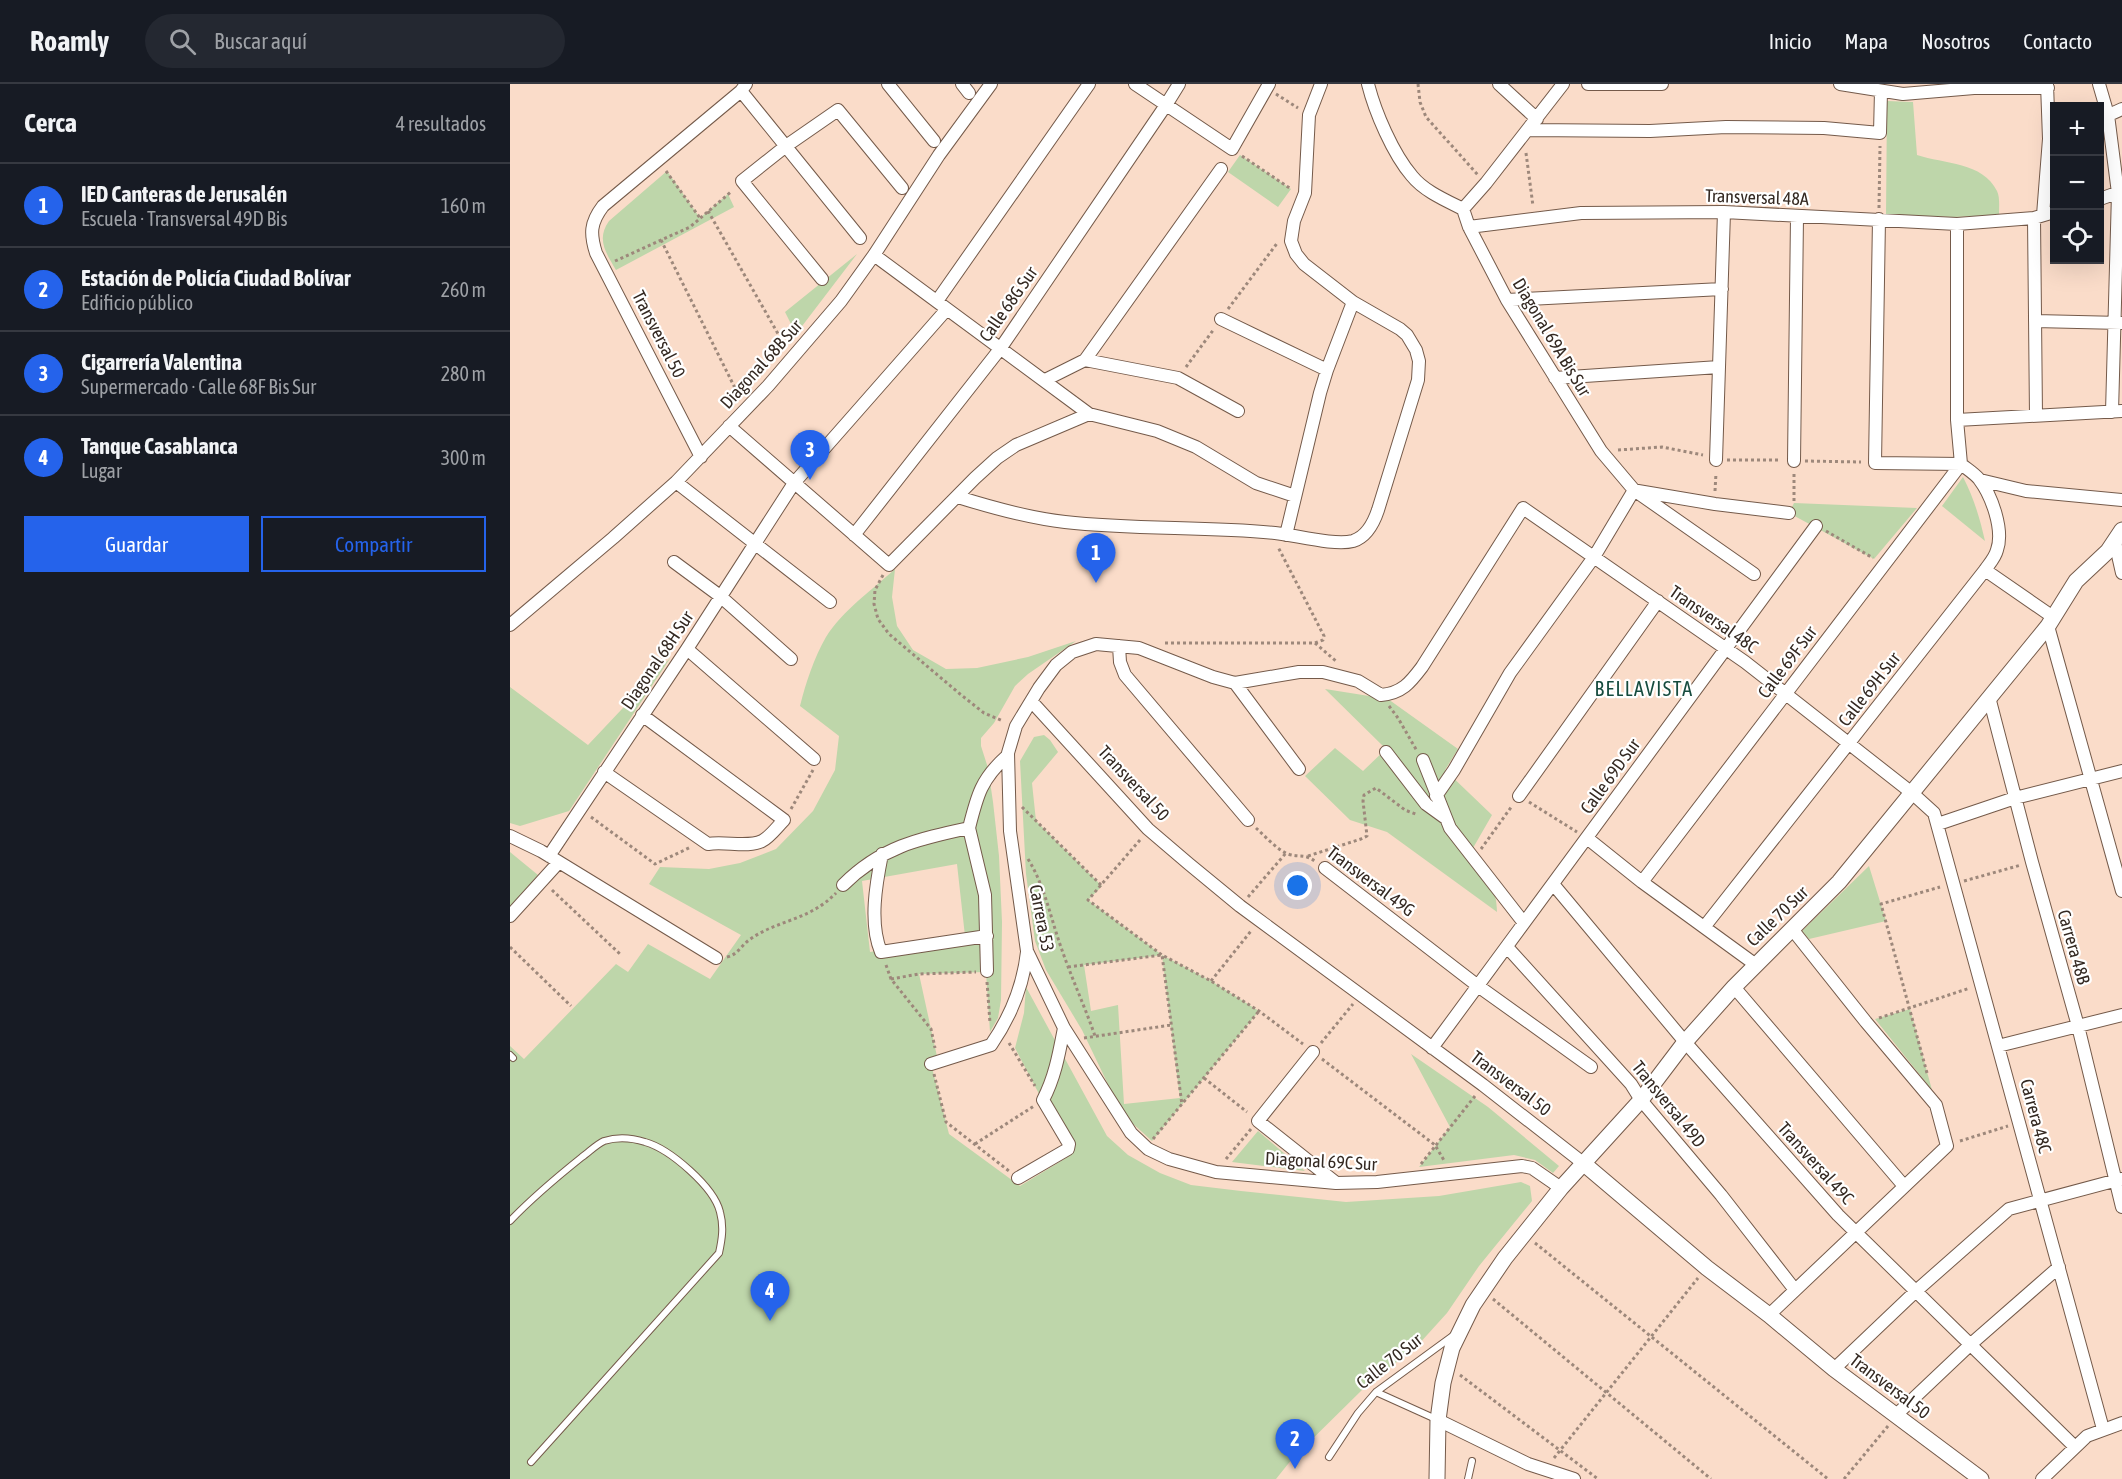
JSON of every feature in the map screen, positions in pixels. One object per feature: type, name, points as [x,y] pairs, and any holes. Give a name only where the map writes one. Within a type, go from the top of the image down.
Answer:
[{"type":"street","points":[[888,84],[934,141]]},
{"type":"street","name":"Diagonal 68B Sur","points":[[510,625],[676,482],[729,426],[764,381],[791,358],[841,301],[976,102],[991,84]]},
{"type":"street","name":"Diagonal 68H Sur","points":[[510,916],[542,881],[580,809],[794,483],[942,305],[1089,84]]},
{"type":"street","points":[[1135,84],[1232,149],[1268,86]]},
{"type":"street","name":"Calle 68G Sur","points":[[854,535],[1000,349],[1179,84]]},
{"type":"street","points":[[958,497],[1006,512],[1066,523],[1281,534],[1338,542],[1354,541],[1365,533],[1374,522],[1378,510],[1418,380],[1419,361],[1416,351],[1400,329],[1353,302],[1304,264],[1296,254],[1291,241],[1294,221],[1305,193],[1309,115],[1321,84]]},
{"type":"street","points":[[1368,84],[1387,136],[1412,177],[1439,197],[1462,209],[1486,183],[1563,84]]},
{"type":"street","points":[[1499,84],[1537,119]]},
{"type":"street","points":[[1588,84],[1662,84]]},
{"type":"street","points":[[1840,84],[1881,91],[1974,86],[2048,86],[2050,112]]},
{"type":"street","points":[[2099,84],[2102,102]]},
{"type":"street","points":[[658,159],[744,88],[786,146],[860,238]]},
{"type":"street","points":[[1526,133],[1726,127],[1824,128],[1880,133],[1881,91]]},
{"type":"street","points":[[1957,420],[2117,411],[2120,192],[2104,117],[2122,109]]},
{"type":"street","points":[[822,279],[742,181],[786,146],[838,110],[902,188]]},
{"type":"street","points":[[2036,415],[2035,321],[2050,156]]},
{"type":"street","name":"Transversal 50","points":[[658,159],[603,207],[594,218],[591,238],[603,267],[701,457]]},
{"type":"street","points":[[1045,380],[1085,360],[1221,169]]},
{"type":"street","points":[[2104,198],[2120,192]]},
{"type":"street","name":"Diagonal 69A Bis Sur","points":[[1462,209],[1507,300],[1601,451],[1634,490],[1754,574]]},
{"type":"street","points":[[1716,460],[1724,212]]},
{"type":"street","name":"Transversal 48A","points":[[1469,227],[1581,213],[1724,212],[1957,224],[2044,215]]},
{"type":"street","points":[[1794,461],[1797,217]]},
{"type":"street","points":[[1878,219],[1875,463],[1961,464],[1957,420],[1957,224]]},
{"type":"street","points":[[874,255],[1089,414],[1156,431],[1196,447],[1256,483],[1295,496]]},
{"type":"street","points":[[1507,300],[1722,289]]},
{"type":"street","points":[[1281,534],[1295,496],[1327,370],[1353,302]]},
{"type":"street","points":[[1221,319],[1327,370]]},
{"type":"street","points":[[2035,321],[2118,323]]},
{"type":"street","points":[[1085,360],[1178,378],[1238,411]]},
{"type":"street","points":[[1555,378],[1719,367]]},
{"type":"street","points":[[729,426],[889,566],[990,465],[1016,445],[1089,414]]},
{"type":"street","name":"Calle 69H Sur","points":[[1705,926],[1997,552],[1999,539],[1996,519],[1980,480],[1961,464]]},
{"type":"street","name":"Calle 69F Sur","points":[[1642,882],[1961,464]]},
{"type":"street","points":[[1980,480],[2026,491],[2122,500]]},
{"type":"street","points":[[676,482],[830,602]]},
{"type":"street","points":[[1436,796],[1454,770],[1510,673],[1594,557],[1634,490],[1715,504],[1789,513]]},
{"type":"street","name":"Transversal 48C","points":[[1381,695],[1401,691],[1410,683],[1523,508],[1726,648],[1912,793],[1936,819]]},
{"type":"street","name":"Calle 69D Sur","points":[[1432,1048],[1816,526]]},
{"type":"street","points":[[2118,536],[2122,573]]},
{"type":"street","name":"Calle 70 Sur","points":[[1437,1479],[1438,1420],[1447,1365],[1460,1331],[1483,1290],[1561,1188],[1641,1100],[1685,1042],[1756,964],[1839,882],[2051,621],[2076,580],[2101,558],[2118,536]]},
{"type":"street","points":[[674,562],[720,596],[791,659]]},
{"type":"street","points":[[1985,570],[2051,621],[2122,891]]},
{"type":"street","points":[[1519,796],[1658,602]]},
{"type":"street","name":"Carrera 53","points":[[1148,1149],[1131,1133],[1071,1040],[1027,951],[1010,831],[1008,756],[1016,726],[1056,665],[1072,652],[1096,644],[1139,648],[1235,683]]},
{"type":"street","points":[[1119,646],[1120,662],[1125,675],[1248,820]]},
{"type":"street","points":[[687,649],[814,759]]},
{"type":"street","points":[[1299,769],[1235,683],[1299,672],[1323,672],[1358,681],[1381,695]]},
{"type":"street","name":"Carrera 48B","points":[[1989,697],[2119,1180],[2122,1207]]},
{"type":"street","name":"Transversal 50","points":[[1032,702],[1148,830],[1240,906],[1483,1085],[1583,1163],[1707,1268],[1834,1369],[1981,1479]]},
{"type":"street","points":[[604,772],[708,844],[718,842],[752,844],[764,841],[784,820],[642,715]]},
{"type":"street","points":[[1386,752],[1426,804],[1445,818]]},
{"type":"street","points":[[987,971],[985,895],[969,828],[980,790],[991,771],[1008,756]]},
{"type":"street","points":[[1423,760],[1450,828],[1524,923]]},
{"type":"street","points":[[1936,819],[2122,771]]},
{"type":"street","name":"Carrera 48C","points":[[1936,819],[2103,1429]]},
{"type":"street","points":[[843,885],[859,869],[882,854],[920,838],[969,828]]},
{"type":"street","points":[[510,836],[554,859],[716,958]]},
{"type":"street","points":[[1587,838],[1642,882],[1756,964]]},
{"type":"street","points":[[882,854],[875,889],[874,911],[881,952],[987,936]]},
{"type":"street","name":"Transversal 49G","points":[[1325,868],[1478,986],[1591,1067]]},
{"type":"street","name":"Transversal 49C","points":[[1553,884],[1685,1042],[1838,1215],[2074,1446]]},
{"type":"street","points":[[1768,1315],[1947,1146],[1936,1105],[1792,929]]},
{"type":"street","name":"Transversal 49D","points":[[1507,947],[1631,1084],[1641,1100],[1721,1195],[1795,1290]]},
{"type":"street","points":[[935,1063],[991,1045],[1009,1017],[1024,978],[1027,951]]},
{"type":"street","points":[[1734,987],[1904,1186]]},
{"type":"street","points":[[1998,1046],[2122,1015]]},
{"type":"street","points":[[1018,1178],[1068,1149],[1069,1144],[1043,1100],[1052,1083],[1064,1028]]},
{"type":"street","points":[[1313,1052],[1258,1121],[1336,1183]]},
{"type":"street","name":"Diagonal 69C Sur","points":[[1148,1149],[1188,1166],[1216,1172],[1336,1183],[1377,1182],[1521,1166],[1532,1168],[1561,1188]]},
{"type":"street","points":[[1834,1369],[1916,1291],[2009,1209],[2119,1180]]},
{"type":"street","points":[[1896,1415],[1971,1344],[2059,1267]]},
{"type":"street","points":[[1438,1420],[1545,1470],[1574,1479]]},
{"type":"street","points":[[2042,1479],[2086,1437],[2122,1423]]},
{"type":"lane","points":[[510,1221],[560,1174],[602,1142],[622,1138],[646,1142],[689,1170],[709,1191],[720,1210],[723,1234],[719,1253],[531,1462]]},
{"type":"lane","name":"Calle 70 Sur","points":[[1329,1457],[1358,1413],[1376,1392],[1460,1331]]},
{"type":"lane","points":[[1376,1392],[1438,1420]]},
{"type":"lane","points":[[1468,1479],[1472,1461]]},
{"type":"path","points":[[1418,84],[1420,102],[1426,117],[1486,183]]},
{"type":"path","points":[[1268,86],[1309,115]]},
{"type":"path","points":[[1526,133],[1534,218]]},
{"type":"path","points":[[1878,219],[1880,133]]},
{"type":"path","points":[[1232,149],[1290,189],[1305,193]]},
{"type":"path","points":[[658,159],[700,218]]},
{"type":"path","points":[[603,267],[690,227],[742,181]]},
{"type":"path","points":[[708,211],[791,358]]},
{"type":"path","points":[[1178,378],[1294,221]]},
{"type":"path","points":[[662,240],[737,395],[741,396]]},
{"type":"path","points":[[1601,451],[1662,447],[1688,451],[1716,460],[1875,463]]},
{"type":"path","points":[[1715,504],[1716,460]]},
{"type":"path","points":[[1789,513],[1794,503],[1794,461]]},
{"type":"path","points":[[1816,526],[1884,565]]},
{"type":"path","points":[[1156,643],[1315,643],[1323,640],[1324,636],[1320,627],[1278,546],[1281,534]]},
{"type":"path","points":[[889,566],[875,590],[874,604],[878,619],[890,634],[984,713],[1016,726]]},
{"type":"path","points":[[1381,695],[1423,760]]},
{"type":"path","points":[[784,820],[810,778],[815,764],[814,759]]},
{"type":"path","points":[[1308,856],[1367,836],[1364,795],[1376,788],[1405,810],[1425,818]]},
{"type":"path","points":[[1008,795],[1102,886]]},
{"type":"path","points":[[1474,858],[1519,796],[1587,838]]},
{"type":"path","points":[[580,809],[655,864],[683,850],[708,844]]},
{"type":"path","points":[[1240,906],[1286,853],[1248,820]]},
{"type":"path","points":[[1148,830],[1088,900],[1162,955],[1211,981],[1259,1011],[1435,1145],[1451,1173]]},
{"type":"path","name":"Transversal 49G","points":[[1286,853],[1308,856],[1325,868]]},
{"type":"path","points":[[1025,854],[1042,889],[1068,967],[1083,1000],[1095,1036]]},
{"type":"path","points":[[1929,1078],[1881,904],[2032,862]]},
{"type":"path","points":[[542,881],[621,955]]},
{"type":"path","points":[[716,958],[733,956],[748,941],[758,935],[814,910],[830,899],[843,885]]},
{"type":"path","points":[[1211,981],[1259,920]]},
{"type":"path","points":[[510,947],[571,1006]]},
{"type":"path","points":[[881,952],[891,979],[931,1029],[946,1122],[1018,1178]]},
{"type":"path","points":[[1068,967],[1162,955]]},
{"type":"path","points":[[1162,955],[1182,1105]]},
{"type":"path","points":[[891,979],[919,974],[987,971],[991,1045]]},
{"type":"path","points":[[1866,1022],[1981,984]]},
{"type":"path","points":[[1313,1052],[1360,996]]},
{"type":"path","points":[[1148,1149],[1152,1141],[1259,1011]]},
{"type":"path","points":[[1071,1040],[1171,1025]]},
{"type":"path","points":[[975,1144],[1043,1100],[1001,1030]]},
{"type":"path","points":[[1204,1078],[1258,1121],[1216,1172]]},
{"type":"path","points":[[1409,1179],[1483,1085]]},
{"type":"path","points":[[1947,1146],[2019,1122]]},
{"type":"path","points":[[1524,1234],[1828,1479]]},
{"type":"path","points":[[1545,1470],[1707,1268]]},
{"type":"path","points":[[1483,1290],[1711,1479]]},
{"type":"path","points":[[1447,1365],[1598,1479]]},
{"type":"path","points":[[1844,1479],[1896,1415]]},
{"type":"green space","points":[[1887,101],[1913,102],[1917,155],[1973,169],[1991,181],[1999,199],[1999,215],[1954,217],[1886,215]]},
{"type":"green space","points":[[1240,155],[1291,189],[1278,207],[1228,172]]},
{"type":"green space","points":[[667,171],[700,218],[728,194],[734,207],[616,270],[604,246],[605,228],[609,221]]},
{"type":"green space","points":[[857,254],[796,334],[785,312]]},
{"type":"green space","points":[[1963,477],[1976,509],[1985,541],[1942,506]]},
{"type":"green space","points":[[1794,503],[1917,508],[1874,559],[1789,513]]},
{"type":"green space","points":[[895,569],[892,597],[897,626],[913,650],[946,669],[977,668],[1028,657],[1076,641],[1028,674],[1015,686],[994,723],[981,738],[993,802],[999,856],[1002,922],[1001,1000],[998,1018],[990,1032],[986,972],[919,974],[938,1061],[931,1064],[949,1134],[1020,1186],[1071,1155],[1015,1048],[1024,1013],[1026,987],[1107,1136],[1128,1155],[1160,1173],[1191,1185],[1346,1202],[1439,1196],[1521,1182],[1530,1186],[1532,1201],[1479,1266],[1447,1313],[1418,1345],[1362,1390],[1292,1459],[1276,1479],[510,1479],[510,1046],[524,1059],[616,964],[628,972],[648,944],[710,979],[741,935],[649,884],[660,867],[709,869],[740,863],[776,849],[813,811],[835,770],[839,736],[800,706],[811,670],[833,627],[849,609]],"holes":[[[957,864],[965,936],[870,952],[862,881]]]},
{"type":"green space","points":[[671,657],[569,811],[520,826],[510,823],[510,687],[588,745]]},
{"type":"green space","points":[[1325,689],[1388,699],[1458,749],[1445,770],[1492,815],[1473,848],[1493,887],[1497,912],[1387,832],[1350,820],[1305,776],[1335,748],[1363,771],[1386,749]]},
{"type":"green space","points":[[1044,735],[1058,752],[1032,783],[1036,821],[1102,886],[1088,900],[1162,955],[1211,981],[1259,1011],[1152,1141],[1131,1122],[1116,1101],[1082,1030],[1046,970],[1035,941],[1026,874],[1020,761],[1034,737]],"holes":[[[1162,955],[1180,1098],[1124,1104],[1118,1005],[1091,1011],[1084,965]]]},
{"type":"green space","points":[[510,852],[538,875],[510,907]]},
{"type":"green space","points":[[1869,866],[1886,921],[1809,939],[1802,931]]},
{"type":"green space","points":[[1910,1009],[1932,1090],[1875,1019]]},
{"type":"green space","points":[[1411,1054],[1488,1107],[1559,1166],[1553,1173],[1535,1160],[1514,1155],[1419,1167],[1450,1127]]},
{"type":"green space","points":[[1258,1131],[1305,1171],[1232,1162]]},
{"type":"place","name":"Cigarrería Valentina","points":[[810,480]]},
{"type":"place","name":"IED Canteras de Jerusalén","points":[[1096,583]]},
{"type":"place","name":"Tanque Casablanca","points":[[770,1321]]},
{"type":"place","name":"Estación de Policía Ciudad Bolívar","points":[[1295,1469]]},
{"type":"district","name":"BELLAVISTA","points":[[1644,688]]}]
